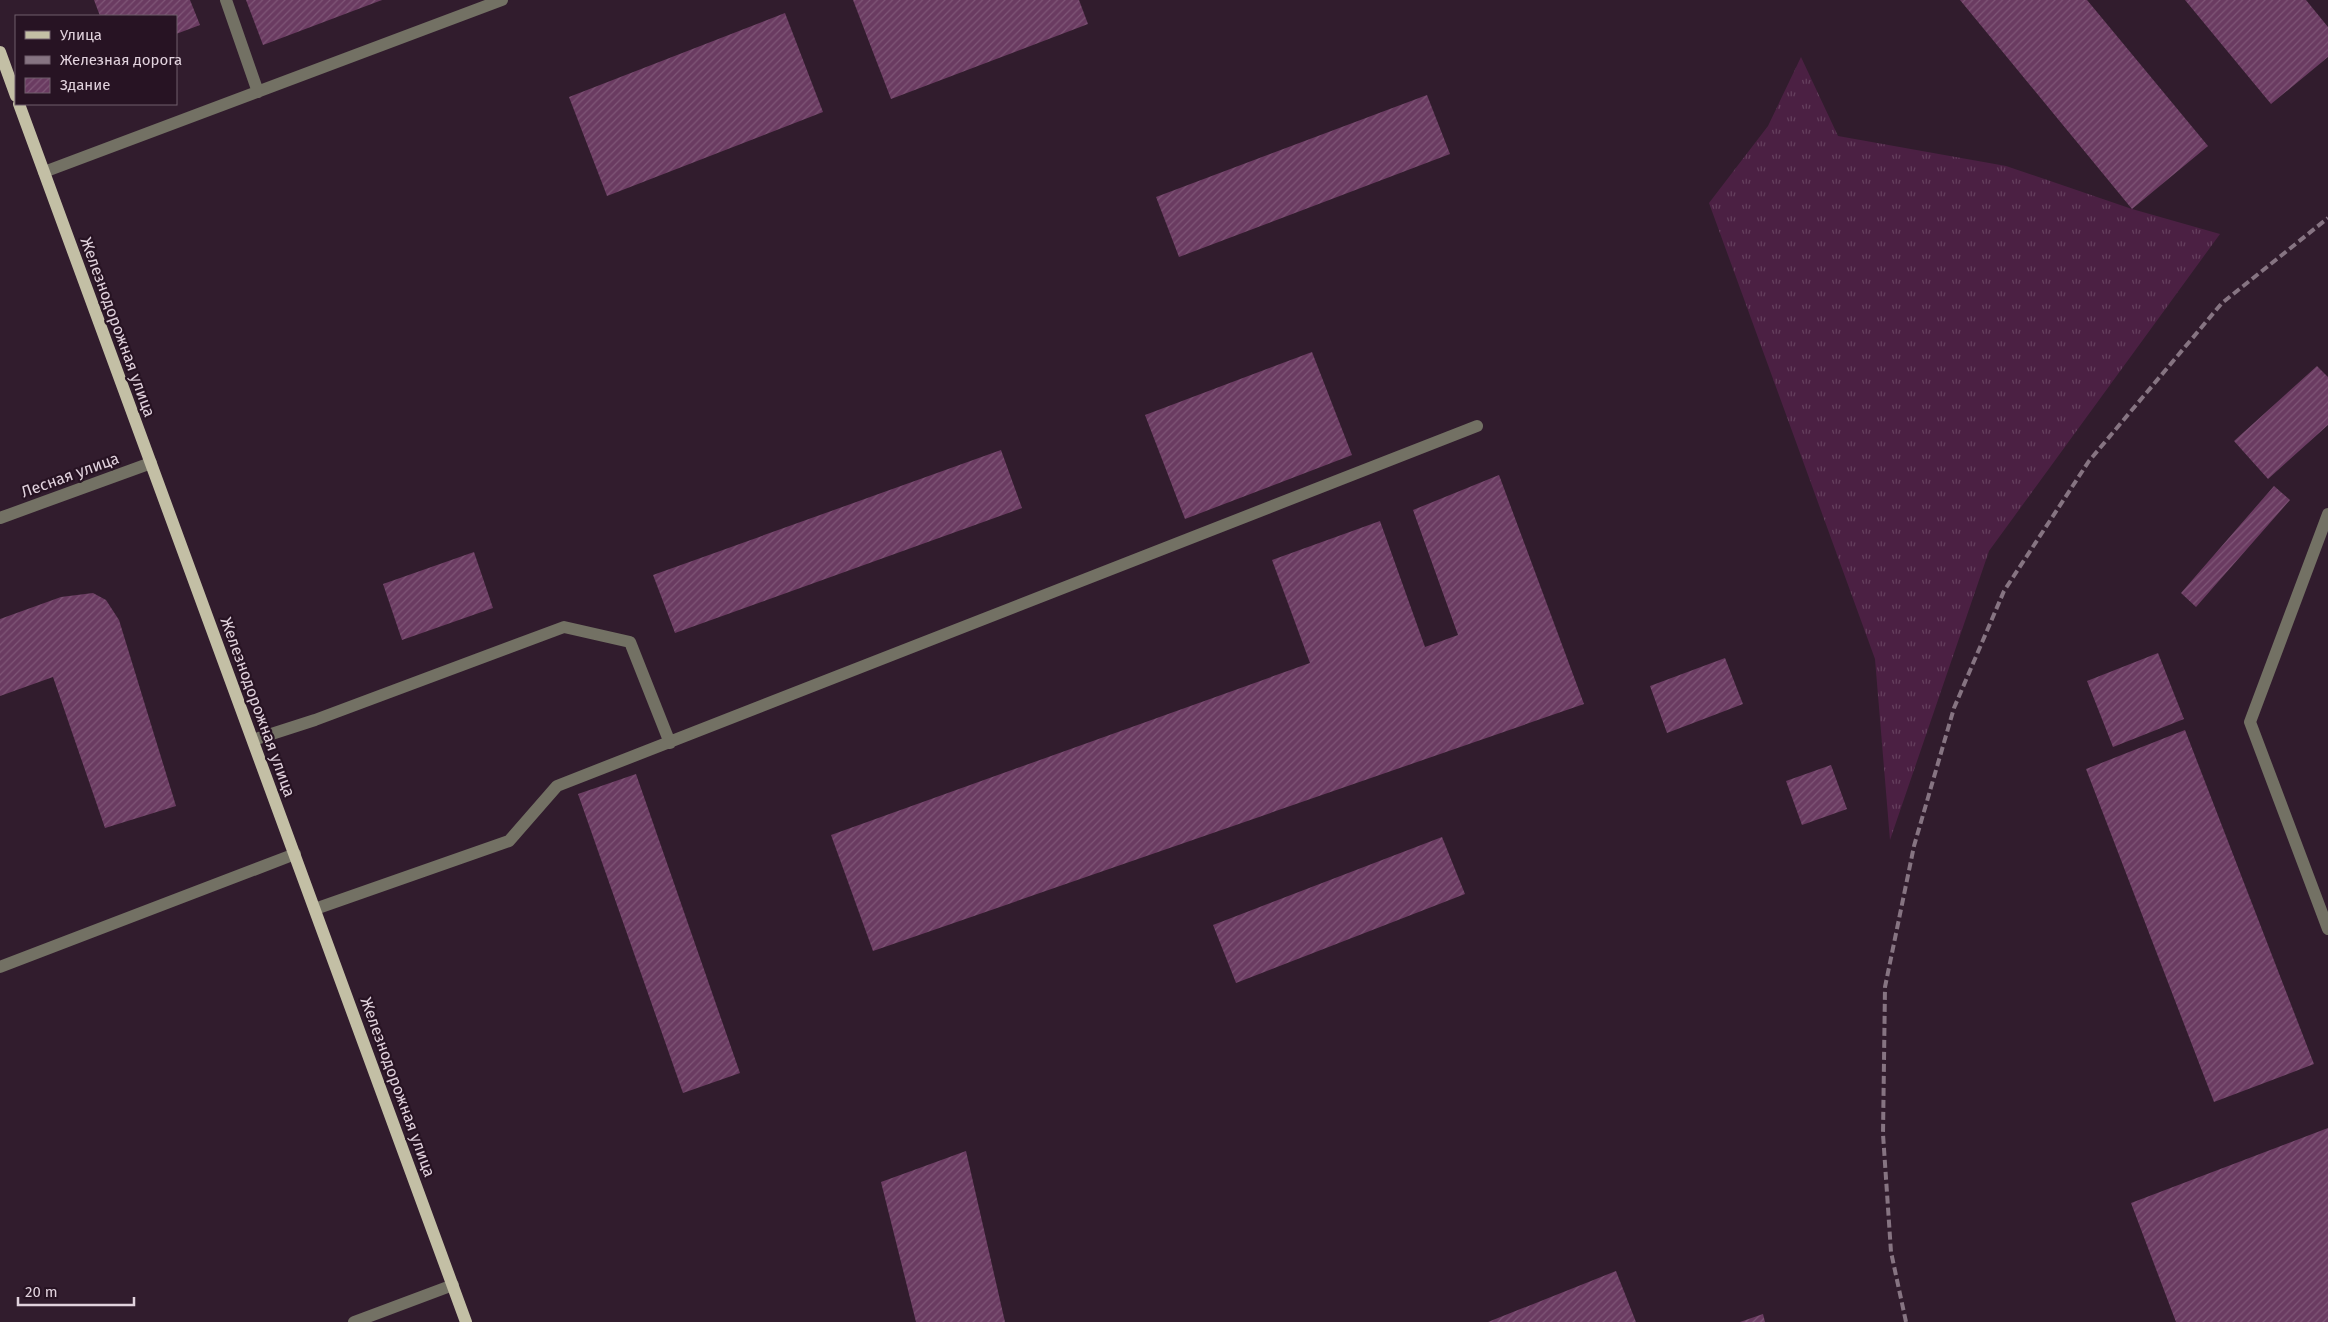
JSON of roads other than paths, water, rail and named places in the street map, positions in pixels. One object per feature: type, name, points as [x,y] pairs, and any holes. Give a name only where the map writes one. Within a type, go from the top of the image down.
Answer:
[{"type":"main road","points":[[0,52],[15,93]]},
{"type":"main road","name":"Железнодорожная улица","points":[[19,105],[466,1322]]},
{"type":"street","points":[[226,0],[258,92]]},
{"type":"street","points":[[44,172],[502,0]]},
{"type":"street","points":[[315,909],[509,841],[557,786],[1477,426]]},
{"type":"street","name":"Лесная улица","points":[[0,518],[151,463]]},
{"type":"street","points":[[2328,514],[2250,722],[2328,929]]},
{"type":"street","points":[[253,740],[324,717],[564,627],[630,642],[670,743]]},
{"type":"street","points":[[0,967],[295,854]]},
{"type":"street","points":[[354,1322],[453,1285]]},
{"type":"railway","points":[[1906,1322],[1891,1252],[1883,1134],[1885,987],[1914,846],[1954,708],[2004,591],[2089,461],[2222,303],[2328,218]]}]
